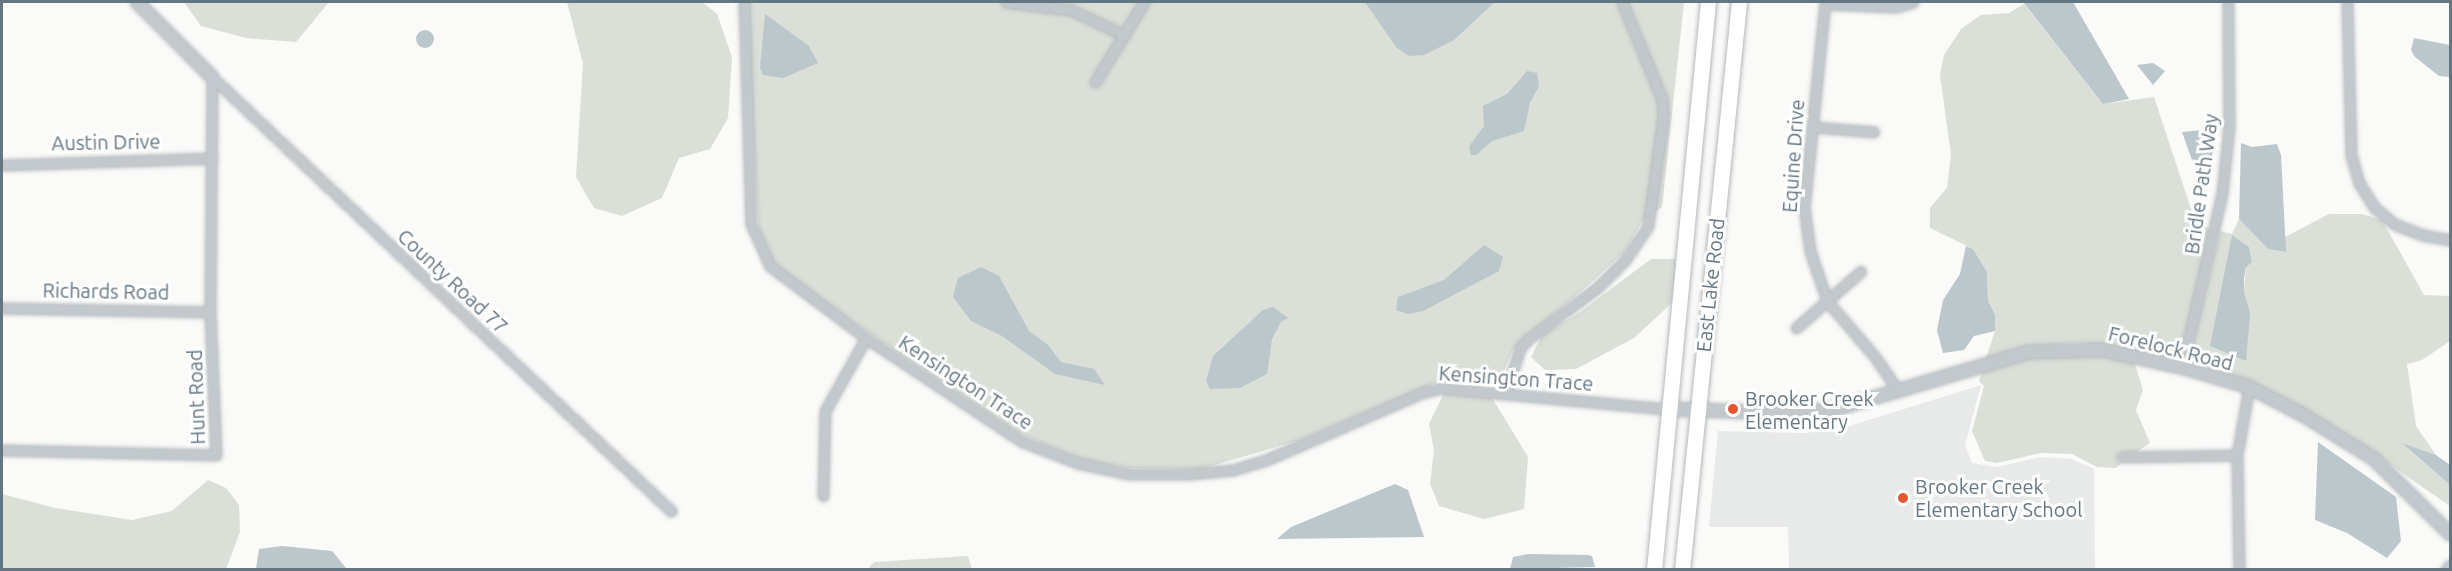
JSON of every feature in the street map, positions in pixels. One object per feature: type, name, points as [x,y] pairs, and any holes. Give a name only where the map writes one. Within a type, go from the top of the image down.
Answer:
[{"type":"main road","name":"East Lake Road","points":[[1654,570],[1708,2]]},
{"type":"main road","name":"East Lake Road","points":[[1682,570],[1739,2]]},
{"type":"street","points":[[137,2],[212,76]]},
{"type":"street","name":"Kensington Trace","points":[[744,2],[752,224],[770,266],[866,338],[1021,441],[1078,463],[1129,474],[1233,470],[1266,460],[1424,392],[1441,388],[1506,392],[1669,409]]},
{"type":"street","points":[[1006,2],[1071,10],[1124,35]]},
{"type":"street","points":[[1095,82],[1144,2]]},
{"type":"street","points":[[1506,392],[1520,348],[1527,340],[1598,287],[1626,260],[1648,226],[1663,118],[1662,99],[1622,2]]},
{"type":"street","points":[[1825,3],[1896,7],[1913,2]]},
{"type":"street","name":"Bridle Path Way","points":[[2182,368],[2222,194],[2229,126],[2228,2]]},
{"type":"street","points":[[2347,2],[2351,155],[2359,183],[2374,207],[2394,224],[2422,235],[2451,240]]},
{"type":"street","name":"Equine Drive","points":[[1825,3],[1804,207],[1810,251],[1827,301],[1875,357],[1899,392]]},
{"type":"street","name":"Hunt Road","points":[[2,450],[216,455],[210,312],[212,76]]},
{"type":"street","name":"County Road 77","points":[[212,76],[671,511]]},
{"type":"street","points":[[1812,127],[1874,132]]},
{"type":"street","name":"Austin Drive","points":[[2,165],[212,158]]},
{"type":"street","points":[[1796,328],[1861,271]]},
{"type":"street","name":"Richards Road","points":[[2,308],[210,312]]},
{"type":"street","points":[[822,496],[825,411],[866,338]]},
{"type":"street","name":"Forelock Road","points":[[1669,409],[1807,412],[1899,392],[2029,352],[2074,348],[2102,350],[2182,368],[2249,387],[2303,415],[2374,459],[2451,534]]},
{"type":"street","points":[[2239,570],[2237,455],[2249,387]]},
{"type":"street","points":[[2122,458],[2237,455]]},
{"type":"street","points":[[2446,570],[2451,565]]},
{"type":"shaded area","points":[[184,2],[329,2],[296,42],[246,38],[201,26]]},
{"type":"shaded area","points":[[567,2],[702,2],[717,14],[732,57],[728,118],[710,149],[679,158],[662,198],[622,216],[594,208],[576,177],[583,64]]},
{"type":"shaded area","points":[[747,2],[1684,2],[1662,207],[1642,222],[1624,252],[1513,350],[1499,383],[1438,382],[1300,440],[1201,469],[1127,468],[1080,459],[1018,433],[770,266],[758,224]]},
{"type":"shaded area","points":[[1365,2],[1495,2],[1454,40],[1424,55],[1409,56],[1396,47]]},
{"type":"shaded area","points":[[2023,2],[2073,2],[2129,99],[2103,104]]},
{"type":"shaded area","points":[[2024,4],[2103,104],[2154,97],[2196,224],[2212,229],[2179,362],[2103,345],[2074,343],[2028,347],[1986,358],[1995,331],[1995,315],[1988,300],[1987,272],[1973,249],[1930,228],[1930,208],[1947,188],[1951,155],[1940,75],[1944,55],[1961,29],[1981,15],[2009,13]]},
{"type":"shaded area","points":[[765,14],[809,46],[818,63],[783,78],[763,75],[760,68]]},
{"type":"shaded area","points":[[421,30],[429,30],[434,35],[432,46],[421,48],[416,43],[416,35]]},
{"type":"shaded area","points":[[2414,38],[2450,45],[2450,77],[2439,76],[2415,57],[2411,50]]},
{"type":"shaded area","points":[[2153,63],[2165,71],[2153,85],[2137,65]]},
{"type":"shaded area","points":[[1527,71],[1537,73],[1539,86],[1530,103],[1524,131],[1492,141],[1476,155],[1471,155],[1469,146],[1484,126],[1483,106],[1507,94]]},
{"type":"shaded area","points":[[2213,129],[2212,169],[2196,171],[2182,132]]},
{"type":"shaded area","points":[[2241,143],[2252,147],[2277,144],[2281,155],[2286,252],[2268,249],[2239,219]]},
{"type":"shaded area","points":[[2329,214],[2362,214],[2382,220],[2424,295],[2450,296],[2450,341],[2422,360],[2407,364],[2416,426],[2436,455],[2403,444],[2450,485],[2450,506],[2376,455],[2188,363],[2220,231],[2232,234],[2239,219],[2268,249],[2285,252],[2285,237]],"holes":[[[2232,235],[2249,247],[2252,262],[2246,266],[2244,292]]]},
{"type":"shaded area","points":[[2232,235],[2249,247],[2252,262],[2246,267],[2244,279],[2244,292],[2250,313],[2246,361],[2210,346]]},
{"type":"shaded area","points":[[1484,245],[1503,257],[1499,271],[1423,311],[1408,314],[1396,310],[1398,297],[1444,280]]},
{"type":"shaded area","points":[[1966,246],[1973,249],[1987,272],[1988,300],[1995,315],[1995,331],[1974,336],[1964,350],[1943,353],[1937,330],[1943,300],[1960,274]]},
{"type":"shaded area","points":[[1651,259],[1678,259],[1674,301],[1634,338],[1576,369],[1545,370],[1531,357],[1542,335],[1580,312]]},
{"type":"shaded area","points":[[981,267],[999,276],[1029,331],[1048,345],[1061,362],[1094,369],[1105,385],[1055,374],[1002,336],[971,321],[953,297],[958,278]]},
{"type":"shaded area","points":[[1273,307],[1288,318],[1281,322],[1272,339],[1267,374],[1240,388],[1210,389],[1206,381],[1213,356],[1263,310]]},
{"type":"shaded area","points":[[2101,355],[2134,361],[2143,390],[2136,410],[2150,443],[2137,452],[2118,453],[2118,462],[2123,462],[2116,468],[2097,467],[2072,454],[2041,453],[1997,463],[1985,461],[1972,431],[1984,386],[1979,381],[1983,369],[2029,357]]},
{"type":"shaded area","name":"Brooker Creek Elementary School","points":[[1981,385],[1965,445],[1972,463],[1997,467],[2041,457],[2072,459],[2094,469],[2095,569],[1789,569],[1788,527],[1709,527],[1718,431],[1805,433],[1840,429]]},
{"type":"shaded area","points":[[1444,393],[1491,396],[1528,457],[1524,509],[1484,519],[1439,506],[1430,484],[1434,450],[1429,424]]},
{"type":"shaded area","points":[[2318,442],[2396,497],[2401,541],[2387,558],[2347,533],[2315,520]]},
{"type":"shaded area","points":[[2402,443],[2436,455],[2450,465],[2450,485]]},
{"type":"shaded area","points":[[208,480],[226,488],[239,505],[240,532],[226,569],[2,569],[2,494],[55,508],[132,520],[172,511]]},
{"type":"shaded area","points":[[1395,484],[1408,490],[1424,537],[1277,539],[1291,527]]},
{"type":"shaded area","points":[[282,546],[332,551],[346,568],[256,569],[259,549]]},
{"type":"shaded area","points":[[1528,554],[1588,555],[1592,556],[1595,567],[1510,569],[1513,557]]},
{"type":"shaded area","points":[[968,556],[972,569],[868,569],[874,562]]},
{"type":"place","name":"Brooker Creek Elementary","points":[[1733,409]]},
{"type":"place","name":"Brooker Creek Elementary School","points":[[1903,498]]}]
